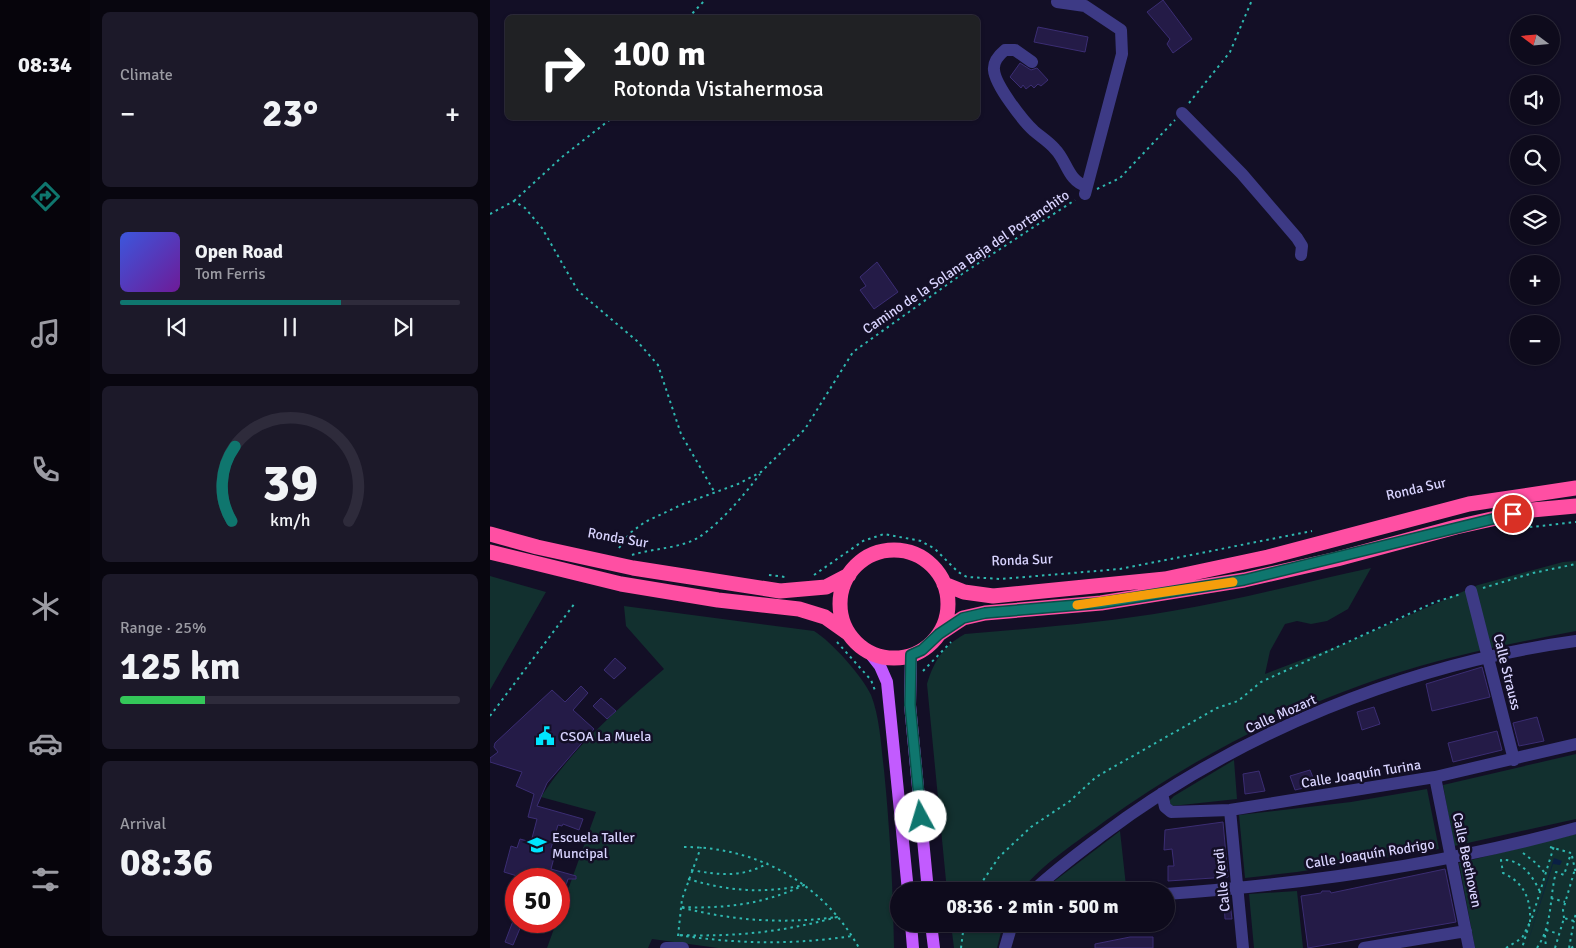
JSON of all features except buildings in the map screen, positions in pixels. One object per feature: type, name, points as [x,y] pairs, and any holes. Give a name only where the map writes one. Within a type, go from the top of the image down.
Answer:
[{"type":"highway","name":"Ronda Sur","points":[[944,584],[964,592],[993,596],[1165,579],[1268,557],[1469,504],[1576,488]]},
{"type":"highway","points":[[490,552],[621,584],[718,600],[799,609],[825,617],[849,634],[869,652],[883,657],[897,658],[911,655],[945,638],[963,618],[985,613],[1101,603],[1244,580],[1337,559],[1456,527],[1532,510],[1576,506]]},
{"type":"highway","name":"Ronda Sur","points":[[490,534],[537,547],[633,568],[780,590],[826,587],[849,574]]},
{"type":"highway","points":[[849,634],[843,620],[840,604],[849,574],[860,562],[875,554],[891,550],[908,552],[923,558],[936,570],[944,584],[948,610],[945,638]]},
{"type":"main road","points":[[869,652],[880,666],[887,682],[907,882]]},
{"type":"main road","points":[[911,655],[910,705],[927,882]]},
{"type":"main road","points":[[912,932],[913,948]]},
{"type":"main road","points":[[932,932],[934,948]]},
{"type":"street","points":[[1032,62],[1015,50],[1005,50],[998,57],[993,68],[996,79],[1033,131],[1054,147],[1064,159],[1072,179],[1085,190],[1122,54],[1121,30],[1085,6],[1058,2]]},
{"type":"street","points":[[1182,113],[1242,174],[1290,231],[1302,246],[1301,255]]},
{"type":"street","name":"Calle Strauss","points":[[1471,591],[1514,760]]},
{"type":"street","name":"Calle Mozart","points":[[1042,882],[1053,872],[1162,793],[1242,748],[1321,712],[1411,679],[1487,658],[1576,641]]},
{"type":"street","name":"Calle Joaquín Turina","points":[[1162,793],[1165,807],[1170,812],[1230,810],[1435,777],[1576,744]]},
{"type":"street","name":"Calle Beethoven","points":[[1435,777],[1469,948]]},
{"type":"street","name":"Calle Verdi","points":[[1230,810],[1244,948]]},
{"type":"street","name":"Calle Joaquín Rodrigo","points":[[1175,893],[1238,888],[1451,857],[1576,828]]},
{"type":"street","points":[[1364,948],[1466,931]]},
{"type":"street","points":[[1005,948],[1010,932]]},
{"type":"path","points":[[691,15],[705,0]]},
{"type":"path","name":"Camino de la Solana Baja del Portanchito","points":[[619,548],[630,533],[645,522],[761,472],[806,429],[853,352],[954,279],[1085,190],[1120,178],[1182,113],[1230,52],[1252,0]]},
{"type":"path","points":[[490,214],[514,200],[562,157],[609,120]]},
{"type":"path","points":[[514,200],[525,208],[542,228],[578,291],[637,341],[658,365],[681,434],[715,492]]},
{"type":"path","name":"Ronda Sur","points":[[635,558],[626,557],[690,542],[704,535],[745,495],[761,472]]},
{"type":"path","points":[[1502,531],[1576,522]]},
{"type":"path","name":"Ronda Sur","points":[[807,575],[814,575],[863,541],[884,534],[921,541],[935,549],[958,572],[967,577],[1001,579],[1120,569],[1233,548],[1320,529]]},
{"type":"path","points":[[982,882],[999,858],[1031,827],[1070,801],[1096,777],[1217,708],[1238,701],[1261,682],[1435,602],[1533,573],[1576,564]]},
{"type":"path","points":[[761,574],[787,577]]},
{"type":"path","points":[[490,716],[575,603]]},
{"type":"path","points":[[832,636],[844,652],[859,664],[871,680],[876,694]]},
{"type":"path","points":[[920,677],[945,638]]},
{"type":"path","points":[[1522,948],[1558,833]]},
{"type":"path","points":[[1548,846],[1571,854]]},
{"type":"path","points":[[684,847],[700,847],[737,853],[768,863],[804,885],[837,917],[852,936],[858,948]]},
{"type":"path","points":[[675,947],[680,907],[700,847]]},
{"type":"path","points":[[1518,854],[1530,850]]},
{"type":"path","points":[[1521,852],[1536,862],[1546,873]]},
{"type":"path","points":[[1571,854],[1576,874]]},
{"type":"path","points":[[1537,948],[1545,934],[1551,916],[1550,898],[1556,872],[1564,875],[1571,854]]},
{"type":"path","points":[[1506,948],[1522,938],[1530,922],[1528,897],[1521,885],[1503,873],[1501,860],[1513,857]]},
{"type":"path","points":[[1508,859],[1530,875],[1540,892]]},
{"type":"path","points":[[691,870],[722,875],[740,874],[755,870],[768,863]]},
{"type":"path","points":[[1555,948],[1575,869]]},
{"type":"path","points":[[688,879],[713,886],[756,891],[779,890],[804,885]]},
{"type":"path","points":[[680,907],[735,906],[786,894],[804,885]]},
{"type":"path","points":[[1550,898],[1565,903]]},
{"type":"path","points":[[680,907],[750,920],[809,921],[837,917]]},
{"type":"path","points":[[1570,948],[1576,913]]},
{"type":"path","points":[[678,935],[762,934],[837,917]]},
{"type":"path","points":[[1564,918],[1574,920]]},
{"type":"path","points":[[1546,930],[1559,934]]},
{"type":"path","points":[[962,948],[963,932]]},
{"type":"path","points":[[1545,934],[1546,948]]},
{"type":"path","points":[[678,935],[752,944],[811,941],[852,936]]},
{"type":"path","points":[[1570,948],[1576,945]]},
{"type":"green space","points":[[1576,561],[1576,631],[1420,666],[1378,679],[1296,711],[1217,751],[1141,796],[1061,853],[1029,882],[946,882],[927,684],[940,655],[965,634],[1094,622],[1197,607],[1371,568],[1348,609],[1327,621],[1311,624],[1297,621],[1285,624],[1270,651],[1265,674],[1346,643],[1478,585],[1563,562]]},
{"type":"green space","points":[[490,576],[546,592],[490,690]]},
{"type":"green space","points":[[624,606],[814,631],[829,643],[854,669],[871,695],[880,732],[890,837],[892,882],[890,882],[890,932],[894,932],[894,948],[718,948],[652,939],[648,948],[547,948],[552,933],[570,933],[570,884],[596,812],[541,797],[567,761],[582,745],[614,713],[664,669],[626,626]]},
{"type":"green space","points":[[1576,754],[1576,819],[1454,846],[1443,785]]},
{"type":"green space","points":[[1234,760],[1237,799],[1172,806],[1169,801],[1174,796]]},
{"type":"green space","points":[[1427,789],[1439,849],[1297,872],[1245,878],[1239,815],[1351,802]]},
{"type":"green space","points":[[1120,831],[1126,882],[1053,882]]},
{"type":"green space","points":[[1576,834],[1576,948],[1475,948],[1459,863]]},
{"type":"green space","points":[[1297,891],[1303,948],[1254,948],[1249,894]]},
{"type":"green space","points":[[952,932],[1001,932],[997,948],[954,948]]},
{"type":"water","points":[[1554,858],[1562,861],[1560,865],[1553,864],[1526,948]]},
{"type":"slow traffic","points":[[1077,605],[1101,603],[1233,582]]},
{"type":"place","name":"CSOA La Muela","points":[[545,736]]},
{"type":"place","name":"Escuela Taller Muncipal","points":[[537,845]]},
{"type":"route","points":[[921,817],[910,705],[911,655],[922,650],[939,634],[963,618],[985,613],[1101,603],[1244,580],[1337,559],[1456,527],[1513,514]]}]
